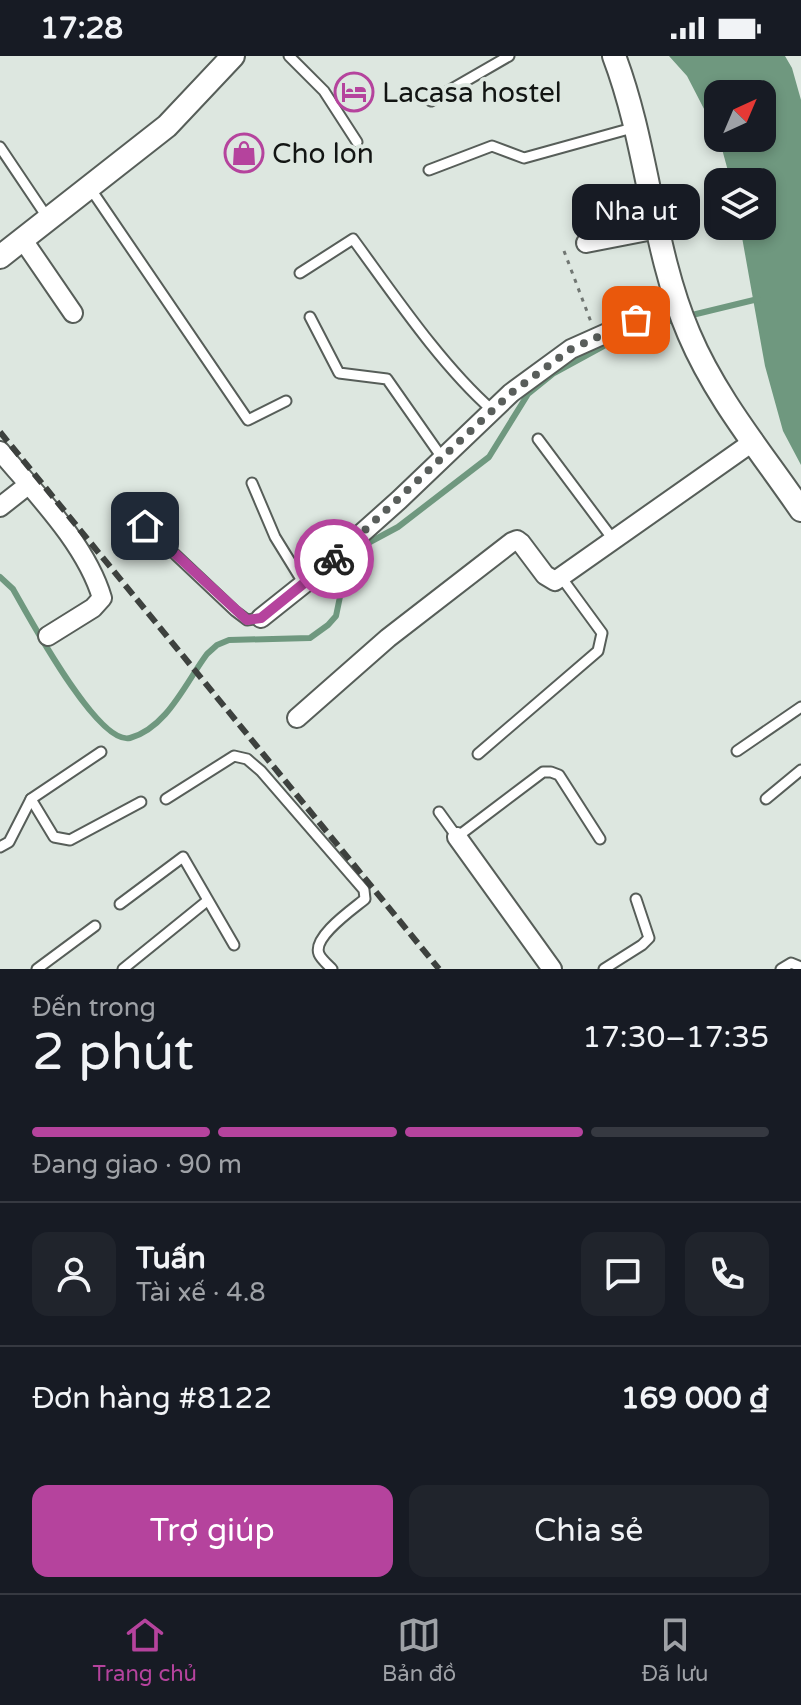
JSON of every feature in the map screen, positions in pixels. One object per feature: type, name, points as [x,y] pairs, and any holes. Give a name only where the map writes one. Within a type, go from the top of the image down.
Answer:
[{"type":"street","points":[[0,257],[167,126],[233,56]]},
{"type":"street","points":[[614,56],[626,89],[658,229],[688,333],[715,388],[801,510]]},
{"type":"street","points":[[586,243],[658,229]]},
{"type":"street","points":[[23,240],[73,313]]},
{"type":"street","points":[[261,618],[304,584],[443,459],[511,393],[571,349],[677,298]]},
{"type":"street","points":[[297,718],[388,638],[512,542],[517,540],[521,543],[549,579],[555,581],[754,441]]},
{"type":"street","points":[[0,451],[82,555],[95,575],[102,598],[93,608],[48,636]]},
{"type":"street","points":[[0,507],[28,485]]},
{"type":"street","points":[[457,837],[552,969]]},
{"type":"lane","points":[[289,56],[324,91],[357,142]]},
{"type":"lane","points":[[431,101],[509,56]]},
{"type":"lane","points":[[429,170],[492,146],[524,158],[636,127]]},
{"type":"lane","points":[[0,147],[50,220]]},
{"type":"lane","points":[[90,188],[248,420],[286,401]]},
{"type":"lane","points":[[300,273],[353,239],[411,318],[474,395],[492,410]]},
{"type":"lane","points":[[310,317],[339,373],[387,379],[443,459]]},
{"type":"lane","points":[[538,439],[612,538]]},
{"type":"lane","points":[[252,483],[275,537],[304,584]]},
{"type":"lane","points":[[125,541],[145,526],[235,611],[247,620],[261,618]]},
{"type":"lane","points":[[478,754],[598,651],[602,633],[561,577]]},
{"type":"lane","points":[[737,751],[801,707]]},
{"type":"lane","points":[[0,847],[9,842],[31,799],[101,752]]},
{"type":"lane","points":[[166,799],[227,758],[241,756],[261,771],[364,890],[365,899],[325,933],[318,945],[319,954],[332,969]]},
{"type":"lane","points":[[766,799],[801,770]]},
{"type":"lane","points":[[439,812],[457,837],[543,772],[551,772],[559,775],[600,839]]},
{"type":"lane","points":[[31,799],[54,837],[70,840],[141,802]]},
{"type":"lane","points":[[120,904],[183,857],[234,945]]},
{"type":"lane","points":[[604,969],[649,938],[636,899]]},
{"type":"lane","points":[[123,969],[207,901]]},
{"type":"lane","points":[[37,969],[95,926]]},
{"type":"lane","points":[[781,969],[791,963],[801,967]]},
{"type":"path","points":[[564,251],[597,337]]},
{"type":"shaded area","points":[[669,56],[785,56],[792,68],[801,100],[801,465],[783,431],[765,366],[742,240],[776,240],[776,168],[727,168],[723,152],[776,152],[776,80],[704,80],[704,109],[687,76]]},
{"type":"waterway","points":[[688,316],[758,299]]},
{"type":"waterway","points":[[0,577],[13,589],[83,702],[116,735],[130,738],[155,725],[217,645],[229,640],[310,638],[328,625],[336,616],[342,587],[359,552],[370,542],[398,527],[489,457],[528,394],[554,373],[620,337],[677,319]]},
{"type":"railway","points":[[0,432],[439,969]]},
{"type":"way so far","points":[[334,559],[511,393],[571,349],[636,320]]},
{"type":"place","name":"Lacasa hostel","points":[[354,92]]},
{"type":"place","name":"Cho lon","points":[[244,153]]},
{"type":"place","name":"Nha ut","points":[[636,320]]},
{"type":"route","points":[[145,526],[247,620],[261,618],[334,559]]}]
